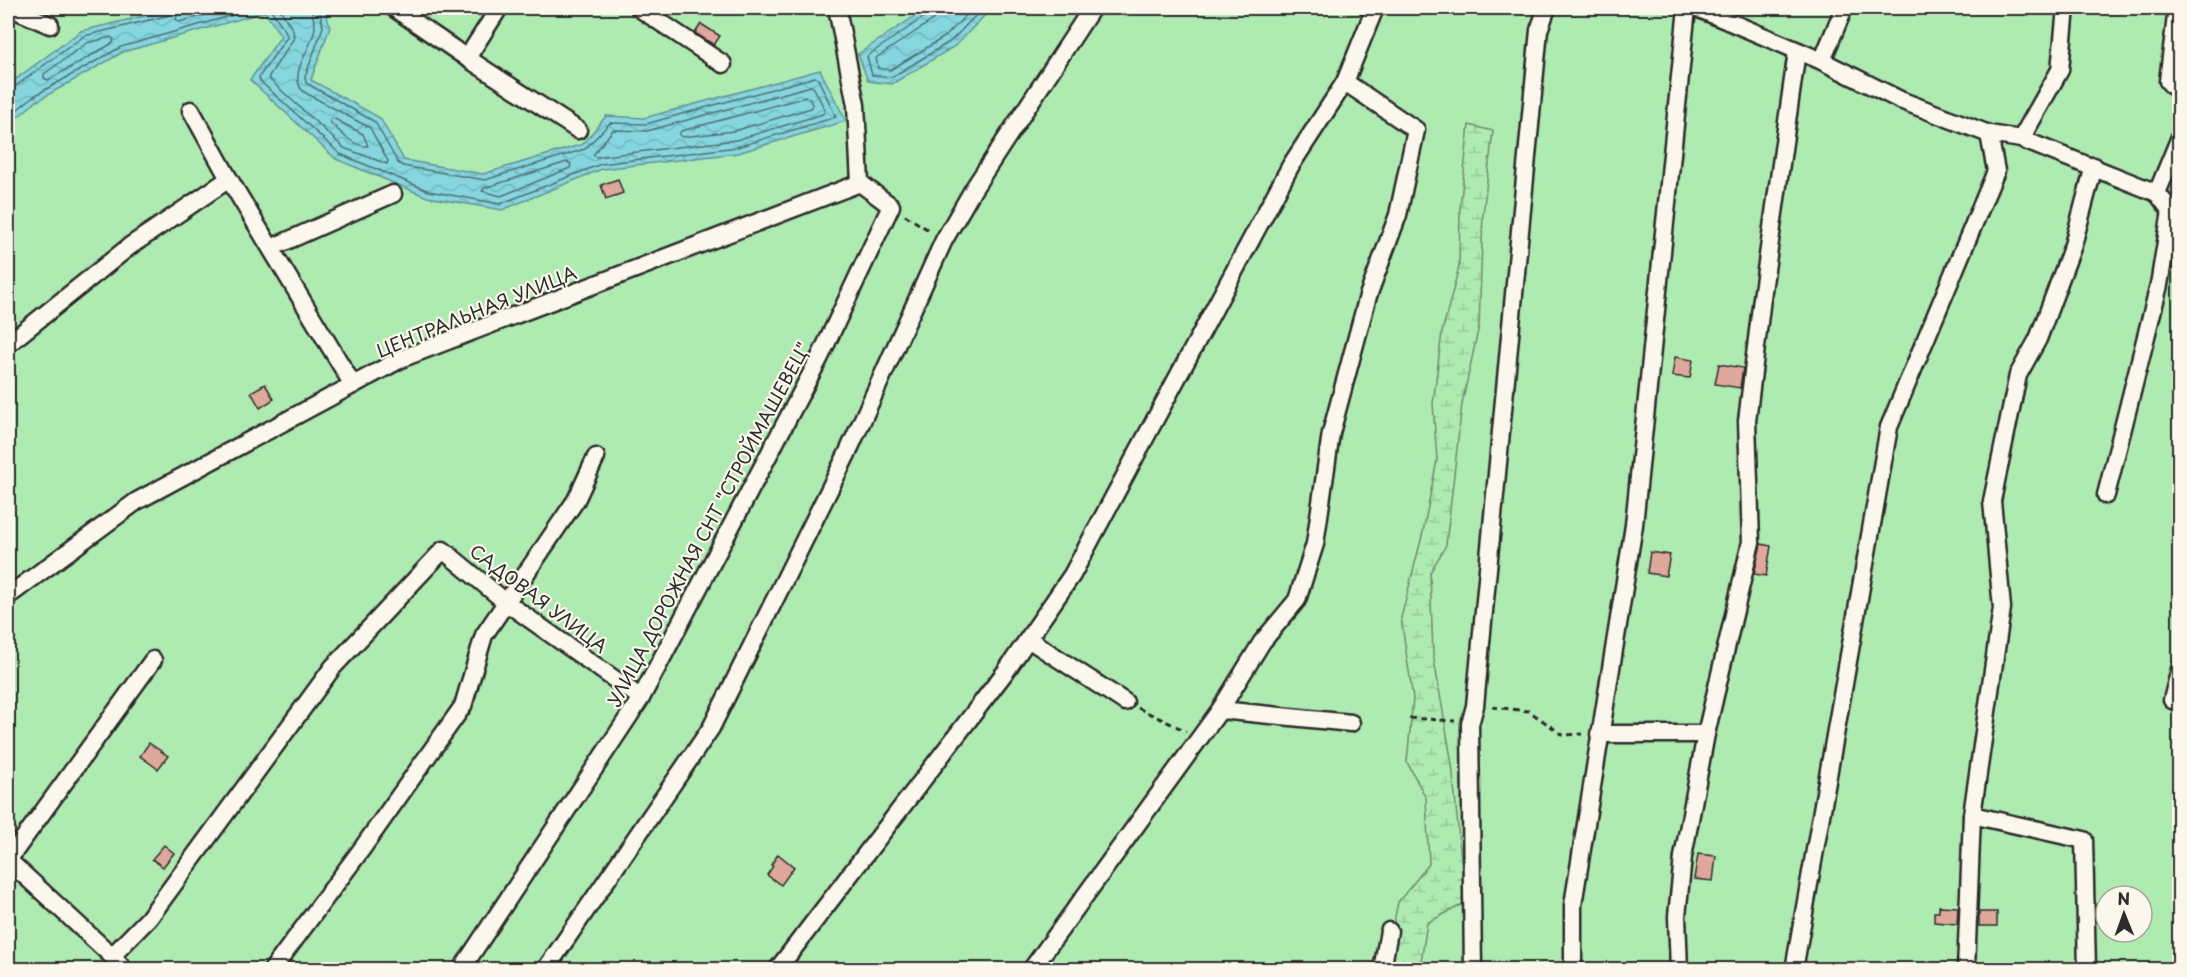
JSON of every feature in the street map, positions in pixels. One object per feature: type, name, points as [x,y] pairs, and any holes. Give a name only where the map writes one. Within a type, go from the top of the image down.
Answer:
[{"type":"street","points":[[11,8],[50,26]]},
{"type":"street","points":[[394,8],[578,130]]},
{"type":"street","points":[[467,58],[499,8]]},
{"type":"street","points":[[639,8],[723,64]]},
{"type":"street","points":[[837,8],[856,105],[860,183],[891,206]]},
{"type":"street","points":[[545,969],[711,728],[847,454],[944,240],[975,188],[1092,8]]},
{"type":"street","points":[[777,969],[999,680],[1072,575],[1285,175],[1345,82],[1375,8]]},
{"type":"street","points":[[1473,969],[1470,724],[1475,706],[1539,30],[1547,8]]},
{"type":"street","points":[[1573,969],[1573,905],[1634,525],[1688,8]]},
{"type":"street","points":[[1697,8],[1822,61],[1900,100],[1989,134],[2021,139],[2094,166],[2157,193],[2175,213],[2106,495]]},
{"type":"street","points":[[1822,61],[1844,8]]},
{"type":"street","points":[[2021,139],[2060,70],[2066,8]]},
{"type":"street","points":[[2177,8],[2168,81],[2180,93]]},
{"type":"street","points":[[1680,969],[1677,916],[1682,869],[1706,734],[1752,542],[1747,421],[1797,51]]},
{"type":"street","points":[[1031,969],[1220,711],[1262,642],[1297,600],[1315,544],[1331,433],[1368,296],[1398,215],[1416,130],[1345,82]]},
{"type":"street","points":[[191,110],[353,385]]},
{"type":"street","points":[[1794,969],[1889,427],[1996,171],[1989,134]]},
{"type":"street","points":[[2157,193],[2180,137]]},
{"type":"street","points":[[1966,969],[1972,814],[2002,608],[1992,501],[2018,375],[2038,339],[2073,245],[2094,166]]},
{"type":"street","points":[[8,344],[130,246],[230,179]]},
{"type":"street","name":"ЦЕНТРАЛЬНАЯ УЛИЦА","points":[[8,596],[137,501],[403,358],[860,183]]},
{"type":"street","points":[[272,248],[393,194]]},
{"type":"street","name":"УЛИЦА ДОРОЖНАЯ СНТ \"СТРОЙМАШЕВЕЦ\"","points":[[461,969],[641,698],[820,357],[891,206]]},
{"type":"street","points":[[272,969],[463,706],[484,635],[576,500],[596,457]]},
{"type":"street","name":"САДОВАЯ УЛИЦА","points":[[112,956],[149,918],[333,667],[443,550],[507,603],[641,698]]},
{"type":"street","points":[[1028,639],[1125,702]]},
{"type":"street","points":[[124,969],[8,860],[153,660]]},
{"type":"street","points":[[2172,700],[2180,669]]},
{"type":"street","points":[[1220,711],[1351,723]]},
{"type":"street","points":[[1599,734],[1706,734]]},
{"type":"street","points":[[1972,814],[2084,840],[2087,969]]},
{"type":"street","points":[[1382,969],[1389,931]]},
{"type":"path","points":[[891,206],[944,240]]},
{"type":"path","points":[[1125,702],[1200,738]]},
{"type":"path","points":[[1475,706],[1529,711],[1563,735],[1599,734]]},
{"type":"path","points":[[1409,718],[1449,720]]},
{"type":"green space","points":[[8,8],[2179,8],[2179,969],[8,969]]},
{"type":"green space","points":[[1469,125],[1493,131],[1483,214],[1479,326],[1462,404],[1446,545],[1430,573],[1433,654],[1452,764],[1465,903],[1427,923],[1420,969],[1390,969],[1387,956],[1398,902],[1429,864],[1426,798],[1407,762],[1413,698],[1401,618],[1423,532],[1437,460],[1433,404],[1442,332],[1459,267],[1460,208]]},
{"type":"water","points":[[177,8],[324,8],[330,27],[311,80],[380,118],[404,160],[483,174],[583,144],[606,116],[644,118],[820,70],[846,121],[738,153],[602,169],[502,210],[427,197],[336,159],[250,80],[281,36],[265,12],[123,52],[37,101],[8,125],[8,85],[81,31]]},
{"type":"water","points":[[927,8],[992,8],[955,46],[892,84],[868,81],[858,54]]},
{"type":"building","points":[[701,24],[720,36],[714,45],[695,33]]},
{"type":"building","points":[[618,179],[623,193],[606,199],[601,185]]},
{"type":"building","points":[[1675,357],[1693,360],[1690,378],[1672,376]]},
{"type":"building","points":[[1719,364],[1743,368],[1740,388],[1715,384]]},
{"type":"building","points":[[265,384],[274,399],[260,408],[251,392]]},
{"type":"building","points":[[1761,544],[1771,546],[1766,576],[1754,574]]},
{"type":"building","points":[[1650,552],[1670,555],[1666,576],[1647,573]]},
{"type":"building","points":[[149,743],[168,756],[158,769],[140,756]]},
{"type":"building","points":[[164,845],[174,853],[163,867],[152,859]]},
{"type":"building","points":[[778,854],[794,867],[781,885],[767,875]]},
{"type":"building","points":[[1698,854],[1716,856],[1713,881],[1694,879]]},
{"type":"building","points":[[1939,906],[1958,907],[1957,924],[1934,922],[1934,912],[1939,912]]},
{"type":"building","points":[[1979,912],[1997,912],[1997,926],[1979,926]]}]
